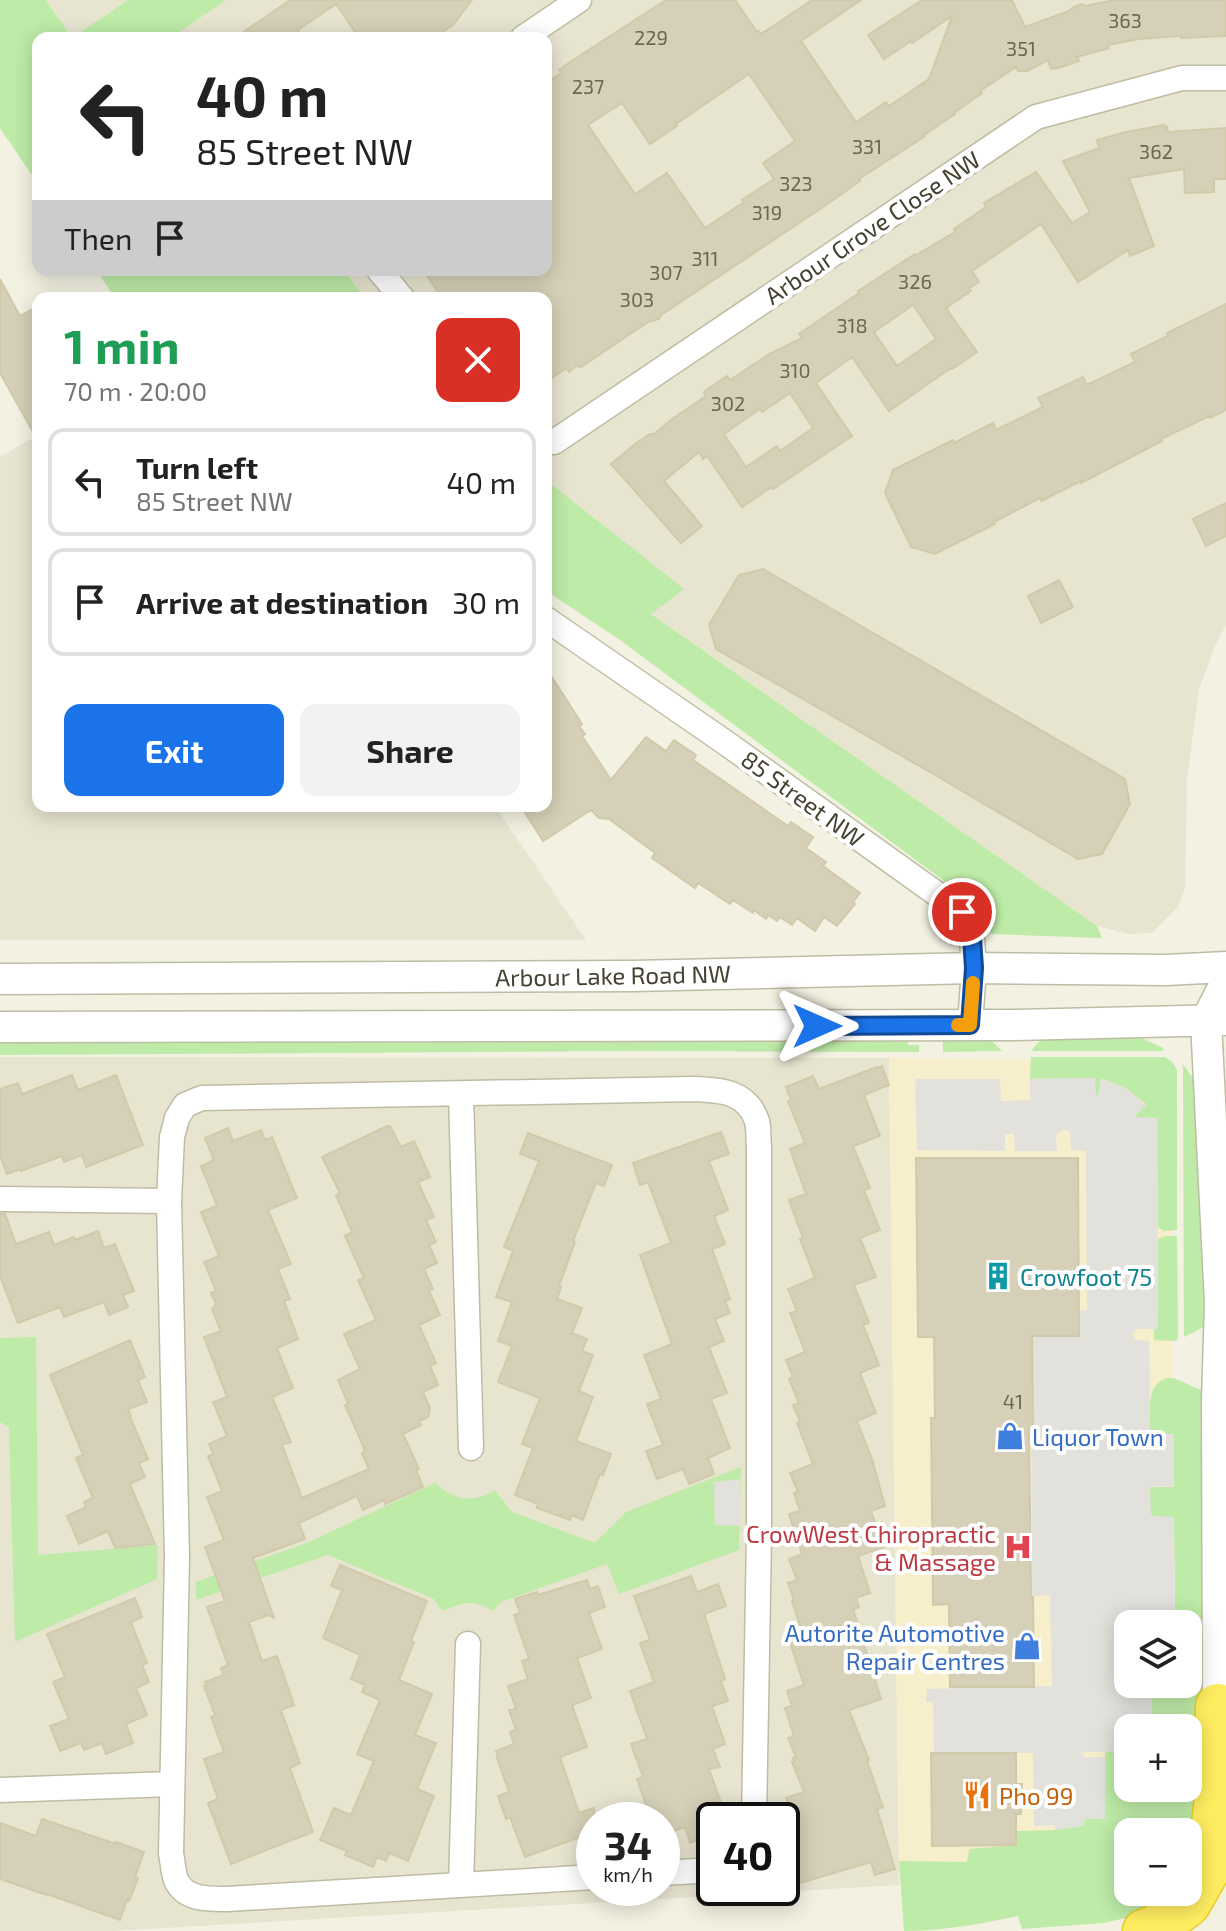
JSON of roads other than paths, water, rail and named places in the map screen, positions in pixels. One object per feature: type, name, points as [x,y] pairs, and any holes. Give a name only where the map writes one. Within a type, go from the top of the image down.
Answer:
[{"type":"highway","points":[[1145,1931],[1157,1927],[1188,1904],[1209,1867],[1217,1798],[1218,1706]]},
{"type":"street","points":[[532,32],[579,0]]},
{"type":"street","name":"Arbour Grove Close NW","points":[[552,441],[1036,117],[1182,78],[1226,78]]},
{"type":"street","points":[[384,276],[397,292]]},
{"type":"street","name":"85 Street NW","points":[[552,623],[962,912],[971,923],[974,968],[970,1025]]},
{"type":"street","name":"Arbour Lake Road NW","points":[[0,979],[634,976],[974,968],[1166,970],[1226,967]]},
{"type":"street","points":[[1218,1706],[1217,1401],[1220,1303],[1216,1020],[1226,982]]},
{"type":"street","name":"Arbour Lake Road NW","points":[[0,1027],[970,1025],[1216,1020]]},
{"type":"street","points":[[576,1878],[227,1899],[205,1899],[188,1894],[176,1880],[171,1854],[177,1557],[169,1201],[172,1137],[177,1118],[185,1105],[202,1098],[693,1089],[734,1094],[746,1102],[757,1122],[759,1147],[759,1535],[754,1802]]},
{"type":"street","points":[[461,1094],[471,1448]]},
{"type":"street","points":[[0,1199],[169,1201]]},
{"type":"street","points":[[461,1885],[468,1644]]},
{"type":"street","points":[[0,1790],[172,1784]]},
{"type":"place","name":"Crowfoot 75","points":[[998,1276]]},
{"type":"place","name":"Liquor Town","points":[[1010,1436]]},
{"type":"place","name":"CrowWest Chiropractic & Massage","points":[[1018,1547]]},
{"type":"place","name":"Autorite Automotive Repair Centres","points":[[1027,1646]]},
{"type":"place","name":"Pho 99","points":[[977,1795]]}]
